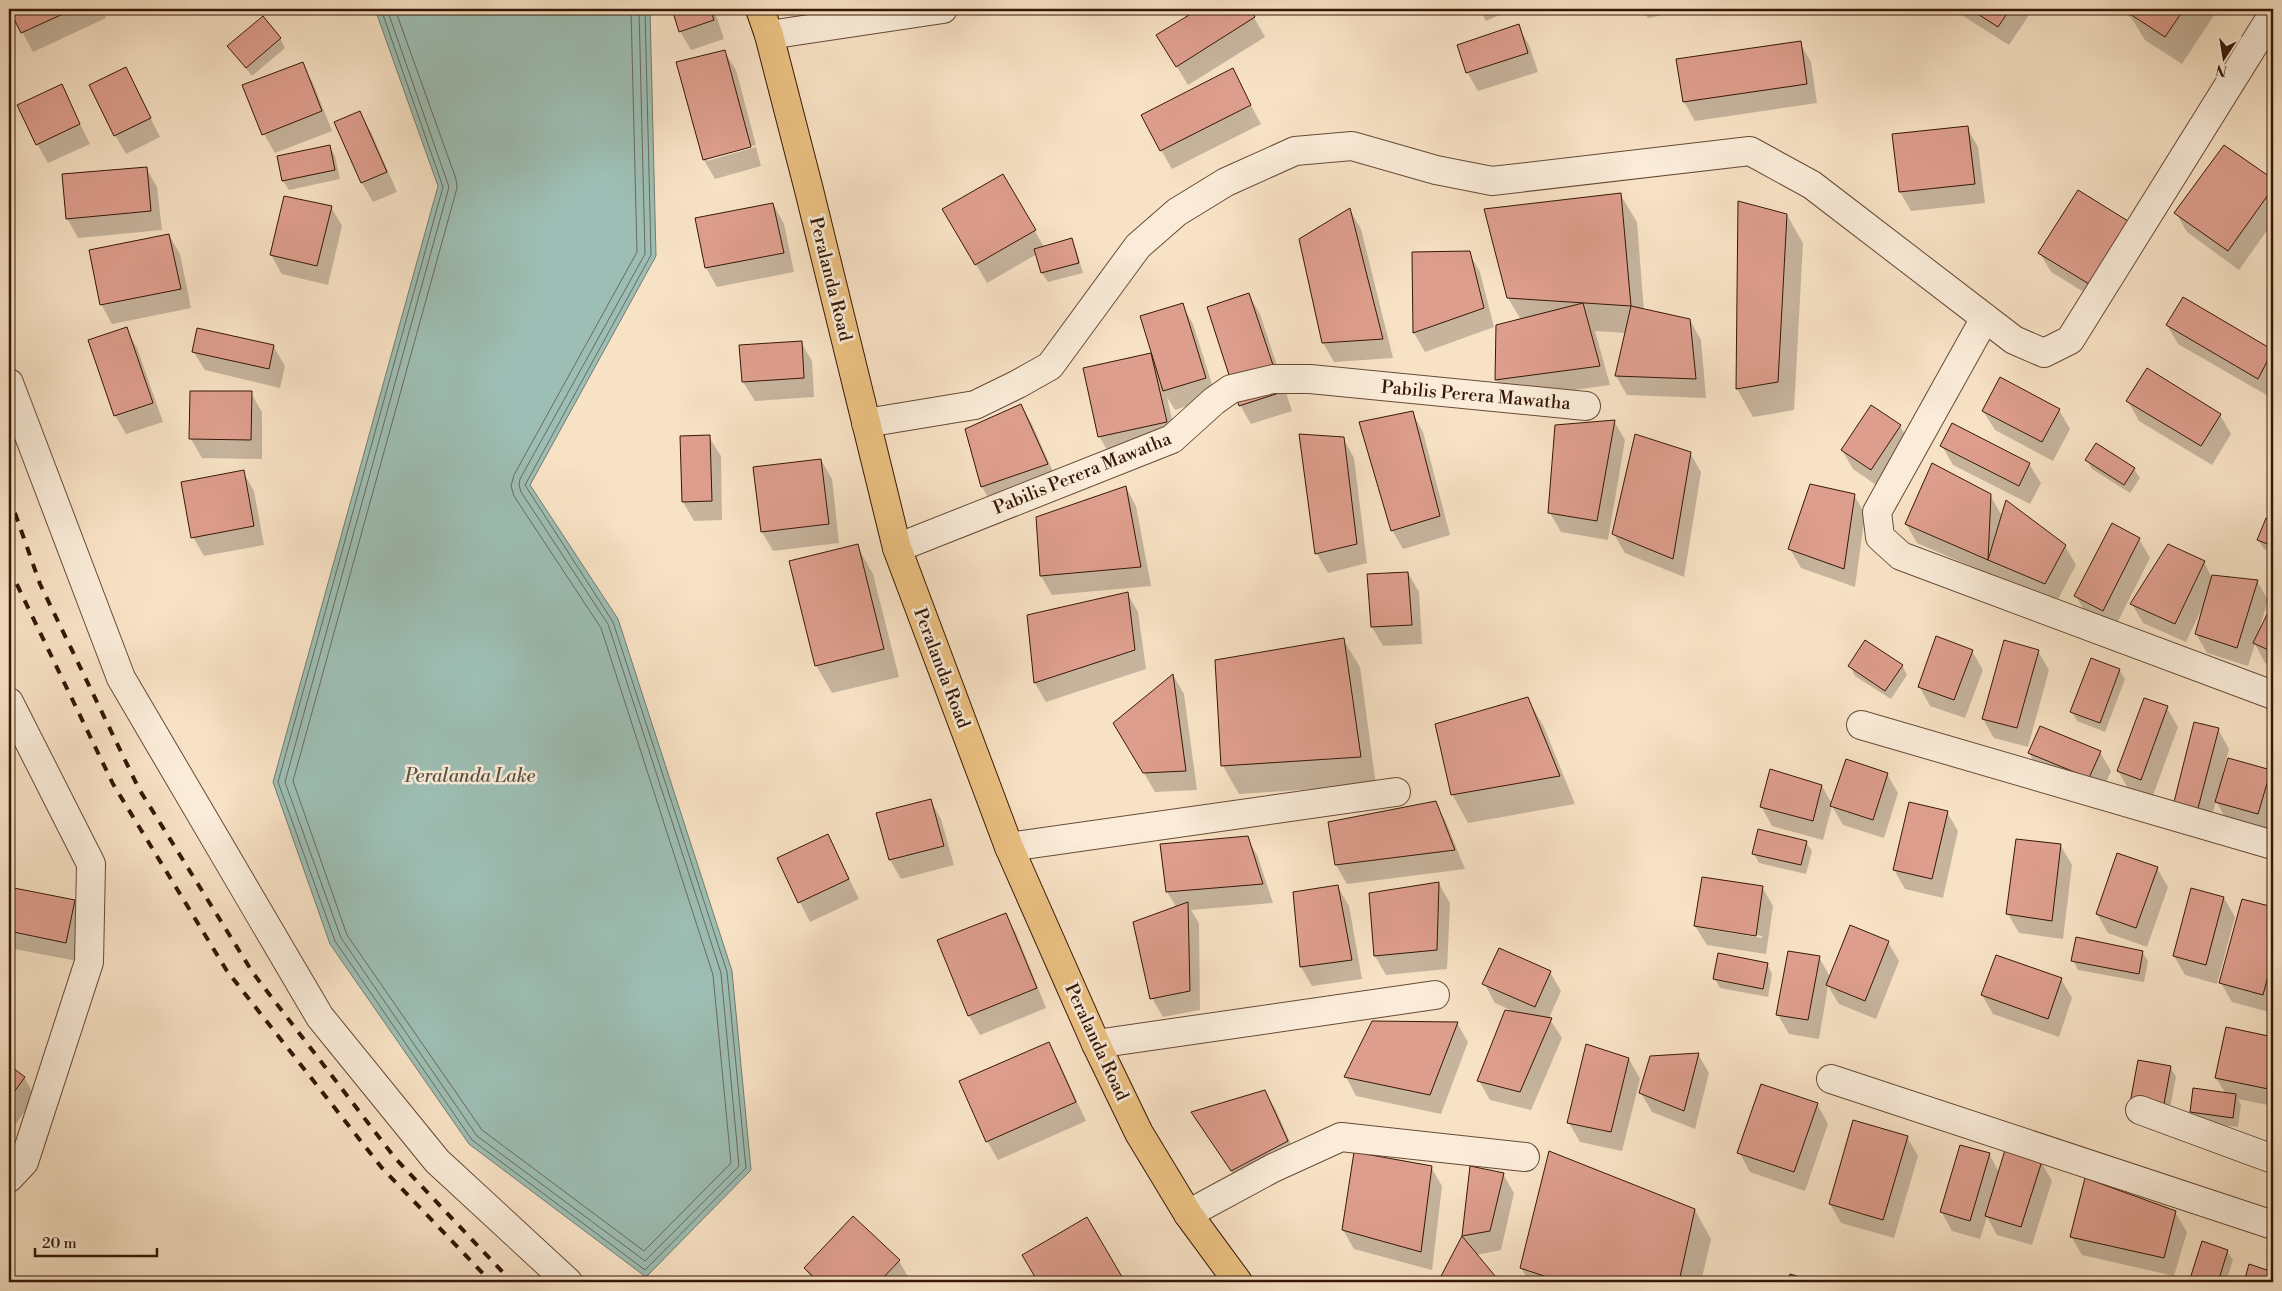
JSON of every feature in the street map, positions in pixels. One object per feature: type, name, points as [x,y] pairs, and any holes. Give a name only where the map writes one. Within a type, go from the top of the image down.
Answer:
[{"type":"main road","name":"Peralanda Road","points":[[760,9],[769,35],[809,190],[896,548],[1009,847],[1096,1044],[1139,1133],[1188,1214],[1238,1282]]},
{"type":"street","points":[[769,35],[943,9]]},
{"type":"street","points":[[866,423],[974,405],[1050,366],[1138,246],[1177,212],[1226,182],[1296,151],[1352,146],[1436,170],[1492,181],[1750,151],[1812,185],[2014,340],[2044,353],[2070,340],[2272,14]]},
{"type":"street","points":[[1984,318],[1877,512],[1880,537],[1902,556],[2273,695]]},
{"type":"street","name":"Pabilis Perera Mawatha","points":[[896,548],[1172,439],[1214,400],[1231,389],[1273,379],[1310,379],[1586,406]]},
{"type":"street","points":[[9,383],[121,678],[320,1017],[437,1161],[568,1282]]},
{"type":"street","points":[[9,702],[91,864],[90,962],[24,1162],[9,1178]]},
{"type":"street","points":[[1861,725],[2273,845]]},
{"type":"street","points":[[1009,847],[1396,792]]},
{"type":"street","points":[[1096,1044],[1435,995]]},
{"type":"street","points":[[1831,1079],[2273,1225]]},
{"type":"street","points":[[2140,1110],[2273,1159]]},
{"type":"street","points":[[1188,1214],[1273,1168],[1341,1137],[1525,1157]]},
{"type":"water","name":"Peralanda Lake","points":[[375,9],[650,9],[656,256],[530,485],[618,619],[732,971],[751,1170],[646,1277],[469,1144],[330,944],[273,782],[438,186]]},
{"type":"building","points":[[9,9],[74,9],[21,33]]},
{"type":"building","points":[[672,9],[710,9],[714,20],[679,32]]},
{"type":"building","points":[[1199,9],[1250,9],[1255,17],[1176,67],[1156,35]]},
{"type":"building","points":[[1970,9],[2010,9],[1998,27]]},
{"type":"building","points":[[2129,9],[2184,9],[2165,37],[2127,12]]},
{"type":"building","points":[[263,16],[281,38],[246,68],[227,46]]},
{"type":"building","points":[[1519,24],[1528,53],[1466,73],[1457,45]]},
{"type":"building","points":[[1801,41],[1807,84],[1683,102],[1676,59]]},
{"type":"building","points":[[725,50],[751,147],[703,160],[676,62]]},
{"type":"building","points":[[303,62],[322,111],[262,135],[242,85]]},
{"type":"building","points":[[126,67],[151,118],[114,136],[89,85]]},
{"type":"building","points":[[1233,68],[1251,105],[1160,151],[1141,115]]},
{"type":"building","points":[[62,84],[80,124],[36,145],[17,105]]},
{"type":"building","points":[[360,111],[387,172],[361,183],[334,122]]},
{"type":"building","points":[[1968,126],[1975,184],[1899,192],[1892,134]]},
{"type":"building","points":[[330,145],[335,170],[282,181],[277,156]]},
{"type":"building","points":[[2224,145],[2273,179],[2273,188],[2228,251],[2174,213]]},
{"type":"building","points":[[147,167],[151,211],[66,219],[62,174]]},
{"type":"building","points":[[1003,174],[1036,230],[975,265],[942,209]]},
{"type":"building","points":[[2078,190],[2128,221],[2089,284],[2038,253]]},
{"type":"building","points":[[1621,193],[1631,306],[1507,298],[1484,209]]},
{"type":"building","points":[[284,196],[332,206],[317,266],[270,255]]},
{"type":"building","points":[[1738,201],[1787,214],[1778,382],[1736,389]]},
{"type":"building","points":[[773,203],[784,253],[705,268],[695,218]]},
{"type":"building","points":[[1350,208],[1383,339],[1322,343],[1299,239]]},
{"type":"building","points":[[169,234],[181,289],[100,305],[89,250]]},
{"type":"building","points":[[1072,238],[1079,263],[1041,273],[1034,249]]},
{"type":"building","points":[[1470,251],[1484,308],[1413,333],[1412,252]]},
{"type":"building","points":[[1249,293],[1282,392],[1239,406],[1207,307]]},
{"type":"building","points":[[2183,297],[2273,350],[2258,379],[2166,325]]},
{"type":"building","points":[[1183,303],[1206,378],[1163,391],[1140,316]]},
{"type":"building","points":[[1583,303],[1600,366],[1495,380],[1496,325]]},
{"type":"building","points":[[1631,306],[1690,319],[1696,379],[1615,376]]},
{"type":"building","points":[[127,327],[153,403],[114,416],[88,340]]},
{"type":"building","points":[[197,328],[274,345],[269,369],[192,352]]},
{"type":"building","points":[[802,341],[804,378],[742,382],[739,345]]},
{"type":"building","points":[[1151,353],[1167,422],[1098,437],[1083,368]]},
{"type":"building","points":[[2147,368],[2221,414],[2201,446],[2126,401]]},
{"type":"building","points":[[2000,377],[2060,409],[2042,442],[1982,411]]},
{"type":"building","points":[[190,391],[252,391],[251,440],[189,439]]},
{"type":"building","points":[[1021,404],[1048,464],[981,487],[965,429]]},
{"type":"building","points":[[1871,405],[1901,425],[1871,470],[1841,450]]},
{"type":"building","points":[[1413,411],[1440,516],[1391,531],[1359,422]]},
{"type":"building","points":[[1615,420],[1597,521],[1548,513],[1555,425]]},
{"type":"building","points":[[1952,423],[2030,463],[2019,486],[1940,446]]},
{"type":"building","points":[[1299,434],[1344,437],[1357,544],[1315,554]]},
{"type":"building","points":[[1635,434],[1691,452],[1673,559],[1612,534]]},
{"type":"building","points":[[710,435],[712,501],[682,502],[680,436]]},
{"type":"building","points":[[2096,443],[2135,468],[2124,485],[2085,460]]},
{"type":"building","points":[[821,459],[829,524],[761,532],[753,467]]},
{"type":"building","points":[[1932,463],[1991,494],[1988,560],[1905,524]]},
{"type":"building","points":[[244,470],[254,526],[191,538],[181,482]]},
{"type":"building","points":[[1810,484],[1855,494],[1844,569],[1788,549]]},
{"type":"building","points":[[1126,486],[1141,567],[1040,576],[1036,517]]},
{"type":"building","points":[[2006,500],[2066,545],[2045,584],[1988,560]]},
{"type":"building","points":[[2266,518],[2273,520],[2273,546],[2257,540]]},
{"type":"building","points":[[2112,523],[2140,538],[2103,611],[2074,596]]},
{"type":"building","points":[[858,544],[884,649],[815,666],[789,561]]},
{"type":"building","points":[[2168,544],[2205,561],[2175,624],[2130,604]]},
{"type":"building","points":[[1408,572],[1412,625],[1371,627],[1367,574]]},
{"type":"building","points":[[2212,575],[2258,580],[2237,648],[2195,634]]},
{"type":"building","points":[[1128,592],[1135,650],[1034,683],[1027,615]]},
{"type":"building","points":[[2273,602],[2273,652],[2253,643]]},
{"type":"building","points":[[1936,636],[1973,650],[1954,700],[1918,687]]},
{"type":"building","points":[[1344,638],[1361,757],[1221,766],[1215,660]]},
{"type":"building","points":[[1865,640],[1903,665],[1885,691],[1848,666]]},
{"type":"building","points":[[2004,640],[2039,650],[2017,728],[1982,719]]},
{"type":"building","points":[[2091,658],[2120,669],[2100,723],[2070,712]]},
{"type":"building","points":[[1173,674],[1186,771],[1143,773],[1113,723]]},
{"type":"building","points":[[1528,697],[1560,776],[1451,795],[1435,724]]},
{"type":"building","points":[[2144,698],[2168,706],[2141,780],[2117,771]]},
{"type":"building","points":[[2194,722],[2219,728],[2197,812],[2173,806]]},
{"type":"building","points":[[2040,726],[2101,751],[2089,778],[2028,753]]},
{"type":"building","points":[[2228,758],[2271,770],[2258,814],[2215,802]]},
{"type":"building","points":[[1846,759],[1888,773],[1873,820],[1830,806]]},
{"type":"building","points":[[1770,769],[1822,785],[1813,821],[1760,807]]},
{"type":"building","points":[[931,799],[944,846],[889,860],[876,813]]},
{"type":"building","points":[[1436,801],[1455,850],[1335,865],[1328,822]]},
{"type":"building","points":[[1909,802],[1948,811],[1932,879],[1893,870]]},
{"type":"building","points":[[1758,829],[1807,841],[1801,865],[1752,854]]},
{"type":"building","points":[[828,834],[849,879],[798,903],[777,858]]},
{"type":"building","points":[[1248,836],[1263,884],[1166,892],[1160,844]]},
{"type":"building","points":[[2016,839],[2061,844],[2052,921],[2006,914]]},
{"type":"building","points":[[2117,853],[2158,867],[2136,928],[2096,914]]},
{"type":"building","points":[[1702,877],[1763,886],[1756,936],[1694,926]]},
{"type":"building","points":[[1439,882],[1437,950],[1374,956],[1369,893]]},
{"type":"building","points":[[1338,885],[1352,960],[1300,967],[1293,892]]},
{"type":"building","points":[[9,887],[75,900],[66,943],[9,931]]},
{"type":"building","points":[[2191,888],[2224,897],[2206,965],[2173,956]]},
{"type":"building","points":[[2242,899],[2273,907],[2273,957],[2263,995],[2219,983]]},
{"type":"building","points":[[1188,902],[1190,991],[1150,999],[1133,922]]},
{"type":"building","points":[[1006,913],[1037,988],[968,1016],[937,940]]},
{"type":"building","points":[[1850,925],[1889,941],[1865,1001],[1826,985]]},
{"type":"building","points":[[2076,937],[2143,951],[2139,974],[2071,961]]},
{"type":"building","points":[[1499,948],[1551,971],[1535,1007],[1482,984]]},
{"type":"building","points":[[1788,951],[1820,956],[1808,1020],[1776,1015]]},
{"type":"building","points":[[1718,953],[1768,963],[1763,989],[1713,979]]},
{"type":"building","points":[[1996,955],[2062,978],[2048,1019],[1981,995]]},
{"type":"building","points":[[1505,1010],[1552,1018],[1520,1092],[1477,1081]]},
{"type":"building","points":[[1372,1021],[1458,1022],[1430,1095],[1344,1077]]},
{"type":"building","points":[[2226,1027],[2273,1037],[2273,1090],[2215,1078]]},
{"type":"building","points":[[1049,1042],[1076,1102],[986,1142],[959,1081]]},
{"type":"building","points":[[1586,1044],[1629,1058],[1611,1132],[1567,1123]]},
{"type":"building","points":[[1699,1053],[1684,1111],[1639,1093],[1650,1056]]},
{"type":"building","points":[[2138,1060],[2171,1066],[2163,1109],[2130,1103]]},
{"type":"building","points":[[9,1065],[25,1077],[9,1099]]},
{"type":"building","points":[[1761,1084],[1818,1103],[1794,1172],[1737,1153]]},
{"type":"building","points":[[2193,1088],[2236,1094],[2233,1118],[2190,1112]]},
{"type":"building","points":[[1265,1090],[1288,1141],[1231,1171],[1191,1112]]},
{"type":"building","points":[[1853,1120],[1908,1136],[1883,1220],[1829,1204]]},
{"type":"building","points":[[1960,1145],[1990,1153],[1970,1221],[1940,1212]]},
{"type":"building","points":[[2005,1150],[2042,1161],[2021,1227],[1985,1216]]},
{"type":"building","points":[[1549,1151],[1695,1209],[1679,1282],[1562,1282],[1520,1268]]},
{"type":"building","points":[[1354,1152],[1432,1166],[1421,1252],[1342,1230]]},
{"type":"building","points":[[1470,1166],[1504,1173],[1490,1231],[1462,1236]]},
{"type":"building","points":[[2085,1178],[2176,1211],[2164,1258],[2070,1237]]},
{"type":"building","points":[[853,1216],[900,1260],[879,1282],[819,1282],[804,1268]]},
{"type":"building","points":[[1087,1217],[1125,1282],[1038,1282],[1022,1255]]},
{"type":"building","points":[[1462,1236],[1500,1282],[1438,1282]]},
{"type":"building","points":[[2202,1241],[2228,1250],[2218,1282],[2189,1282]]},
{"type":"building","points":[[2249,1264],[2273,1272],[2273,1282],[2244,1282]]},
{"type":"building","points":[[1790,1274],[1816,1282],[1787,1282]]},
{"type":"railway","points":[[9,496],[40,584],[139,789],[253,973],[395,1158],[512,1282]]},
{"type":"railway","points":[[9,568],[113,784],[227,971],[382,1168],[491,1282]]}]
